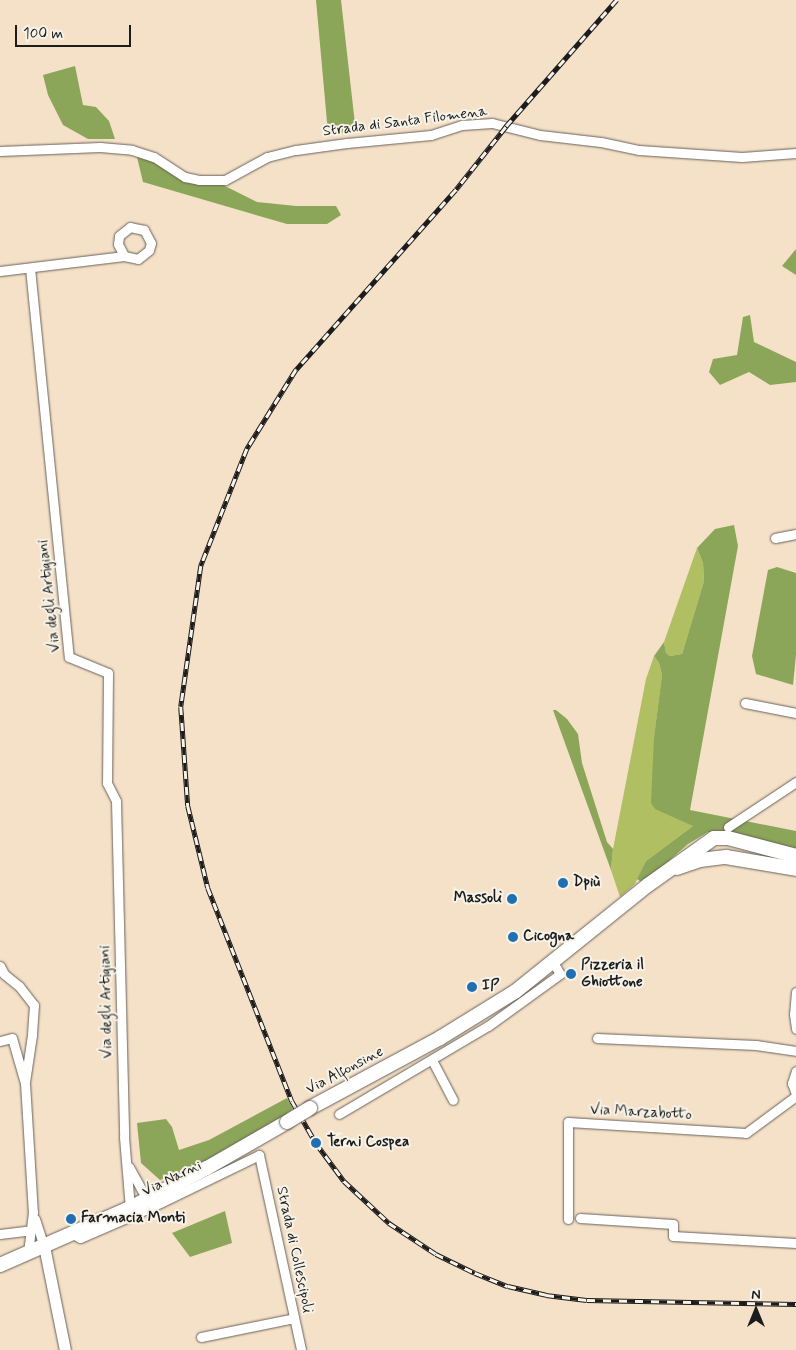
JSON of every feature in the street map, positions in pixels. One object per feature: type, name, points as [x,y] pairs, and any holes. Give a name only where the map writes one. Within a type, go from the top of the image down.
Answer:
[{"type":"main road","points":[[728,833],[796,856]]},
{"type":"main road","name":"Via Alfonsine","points":[[147,1199],[440,1038],[516,991],[667,871],[714,838],[728,833]]},
{"type":"main road","name":"Via Alfonsine","points":[[667,871],[700,860],[726,857],[796,869]]},
{"type":"main road","name":"Via Narni","points":[[0,1265],[147,1199]]},
{"type":"street","name":"Strada di Santa Filomena","points":[[0,151],[100,147],[132,150],[154,157],[185,177],[199,180],[225,180],[267,157],[296,150],[347,142],[431,135],[462,125],[492,123],[540,135],[601,142],[639,150],[742,157],[796,153]]},
{"type":"street","points":[[0,270],[124,256]]},
{"type":"street","name":"Via degli Artigiani","points":[[30,268],[69,657],[108,673],[107,783],[116,801],[124,1137],[128,1165],[130,1208]]},
{"type":"street","points":[[775,538],[796,534]]},
{"type":"street","points":[[745,703],[796,713]]},
{"type":"street","points":[[726,857],[725,846],[728,833],[796,782]]},
{"type":"street","points":[[339,1114],[488,1026],[560,974],[553,962]]},
{"type":"street","points":[[1,972],[19,986],[34,1005],[25,1083],[33,1212],[28,1253]]},
{"type":"street","points":[[796,992],[794,1014],[796,1029]]},
{"type":"street","points":[[0,1041],[12,1038],[25,1083]]},
{"type":"street","points":[[597,1038],[756,1045],[796,1051]]},
{"type":"street","points":[[432,1060],[452,1100]]},
{"type":"street","name":"Via Marzabotto","points":[[568,1219],[568,1122],[746,1133],[796,1095],[792,1083],[796,1071]]},
{"type":"street","name":"Via Narni","points":[[71,1234],[80,1238],[154,1206],[259,1155]]},
{"type":"street","name":"Strada di Collescipoli","points":[[259,1155],[301,1350]]},
{"type":"street","name":"Via degli Artigiani","points":[[128,1165],[147,1199]]},
{"type":"street","points":[[33,1212],[44,1246],[65,1350]]},
{"type":"street","points":[[580,1218],[673,1224],[673,1236],[796,1243]]},
{"type":"street","points":[[0,1234],[31,1230]]},
{"type":"street","name":"Strada di Collescipoli","points":[[201,1337],[294,1318]]},
{"type":"green space","points":[[316,0],[341,0],[356,133],[328,133]]},
{"type":"green space","points":[[75,66],[83,105],[96,107],[109,121],[115,139],[88,139],[63,125],[48,95],[43,75]]},
{"type":"green space","points":[[137,157],[151,158],[177,171],[219,183],[257,202],[296,206],[336,206],[341,215],[327,224],[287,224],[143,182]]},
{"type":"green space","points":[[796,249],[796,275],[782,266]]},
{"type":"green space","points":[[750,315],[754,342],[796,362],[796,382],[770,385],[749,372],[720,385],[709,372],[713,359],[737,355],[743,317]]},
{"type":"green space","points":[[734,525],[738,546],[690,810],[796,831],[796,852],[708,832],[688,844],[647,880],[640,881],[637,879],[646,861],[693,826],[655,809],[651,803],[654,737],[662,675],[659,663],[654,656],[664,642],[666,653],[670,656],[682,654],[704,581],[703,563],[697,548],[715,529]]},
{"type":"green space","points":[[697,548],[703,563],[704,581],[682,654],[670,656],[666,653],[664,642]]},
{"type":"green space","points":[[777,567],[796,573],[796,655],[793,685],[756,674],[752,656],[768,570]]},
{"type":"green space","points":[[654,656],[659,663],[662,675],[654,738],[693,826],[646,861],[635,884],[620,897],[611,870],[613,849],[646,679]]},
{"type":"green space","points":[[553,710],[556,710],[567,719],[578,734],[582,763],[607,842],[613,849],[611,870]]},
{"type":"green space","points":[[287,1098],[293,1109],[275,1122],[207,1161],[160,1180],[141,1163],[137,1123],[166,1119],[172,1127],[179,1150],[209,1140]]},
{"type":"green space","points":[[225,1211],[232,1243],[190,1257],[172,1233]]},
{"type":"railway","points":[[617,0],[506,127],[456,190],[296,370],[247,449],[201,566],[181,707],[188,806],[208,888],[292,1101],[316,1143],[344,1181],[389,1223],[436,1254],[475,1273],[508,1286],[546,1295],[587,1300],[796,1304]]},
{"type":"place","name":"Dpiù","points":[[563,883]]},
{"type":"place","name":"Massoli","points":[[512,899]]},
{"type":"place","name":"Cicogna","points":[[513,937]]},
{"type":"place","name":"Pizzeria il Ghiottone","points":[[571,974]]},
{"type":"place","name":"IP","points":[[472,987]]},
{"type":"place","name":"Terni Cospea","points":[[316,1143]]},
{"type":"place","name":"Farmacia Monti","points":[[71,1219]]}]
